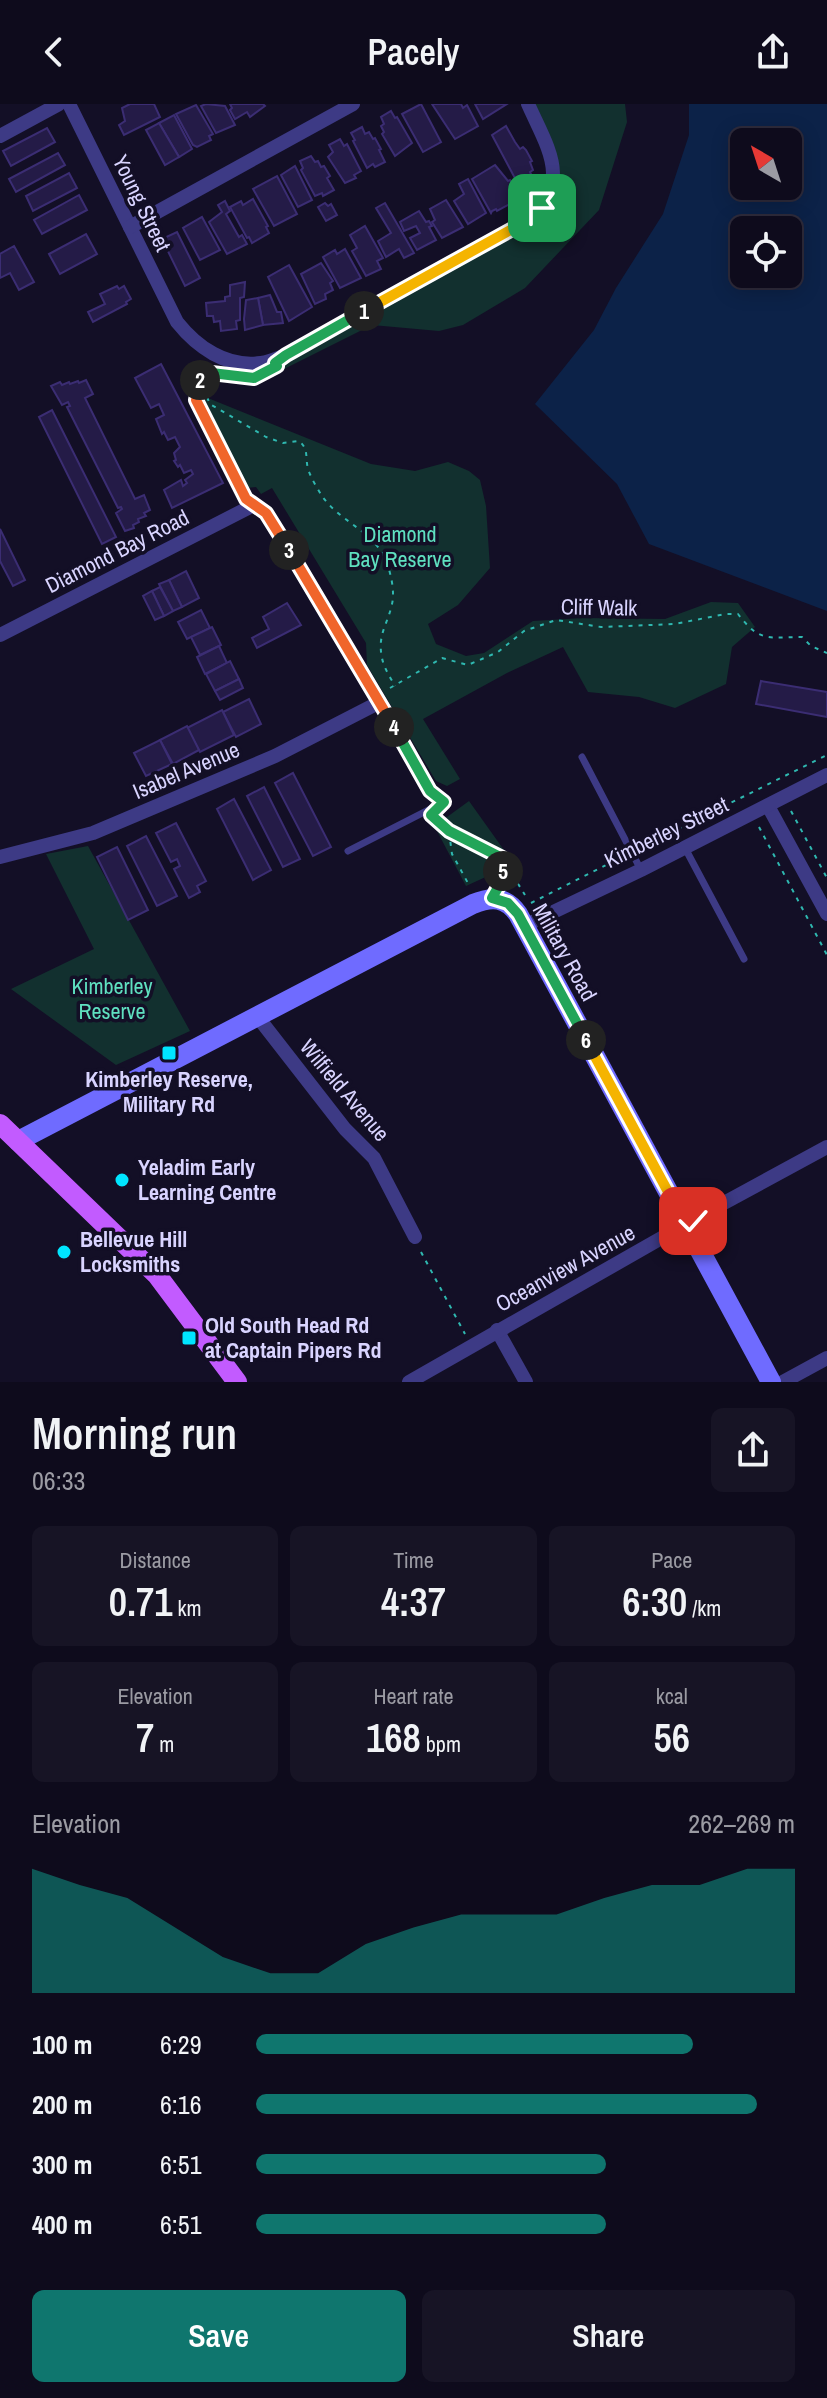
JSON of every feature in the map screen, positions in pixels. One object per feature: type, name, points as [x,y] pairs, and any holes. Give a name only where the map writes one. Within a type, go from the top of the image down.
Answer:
[{"type":"main road","points":[[0,1124],[157,1275],[230,1379]]},
{"type":"street","points":[[0,136],[59,104]]},
{"type":"street","name":"Young Street","points":[[69,104],[177,322],[189,337],[205,349],[240,363],[261,363],[286,355],[525,222],[542,208],[554,180],[553,160],[528,104]]},
{"type":"street","points":[[130,227],[353,104]]},
{"type":"street","points":[[254,505],[266,513],[430,791],[444,802]]},
{"type":"street","name":"Diamond Bay Road","points":[[0,635],[254,505]]},
{"type":"street","name":"Isabel Avenue","points":[[0,857],[93,833],[275,756],[378,699]]},
{"type":"street","name":"Kimberley Street","points":[[524,926],[827,775]]},
{"type":"street","points":[[768,806],[827,914]]},
{"type":"street","points":[[18,1141],[473,904],[492,898]]},
{"type":"street","name":"Military Road","points":[[492,898],[512,906],[524,926],[771,1382]]},
{"type":"street","name":"Wilfield Avenue","points":[[257,1016],[345,1129],[374,1158],[415,1237]]},
{"type":"street","name":"Oceanview Avenue","points":[[409,1382],[827,1147]]},
{"type":"street","points":[[497,1330],[526,1382]]},
{"type":"street","points":[[783,1382],[827,1358]]},
{"type":"lane","points":[[582,757],[641,870]]},
{"type":"lane","points":[[348,851],[444,802]]},
{"type":"lane","points":[[685,847],[744,959]]},
{"type":"path","points":[[242,377],[211,373],[194,373],[193,377],[205,382],[196,400],[246,499],[254,505]]},
{"type":"path","points":[[203,388],[210,404],[266,437],[283,443],[299,441],[304,444],[308,468],[322,495],[332,508],[379,547],[391,575],[393,602],[382,632],[382,659],[395,686]]},
{"type":"path","name":"Cliff Walk","points":[[378,699],[442,658],[468,665],[498,652],[524,631],[556,620],[601,627],[675,624],[738,614],[749,629],[759,636],[802,637],[811,646],[827,653]]},
{"type":"path","points":[[643,847],[827,755]]},
{"type":"path","points":[[444,802],[431,815],[449,831],[502,858],[530,903],[629,854]]},
{"type":"path","points":[[791,811],[827,878]]},
{"type":"path","points":[[759,827],[827,955]]},
{"type":"path","points":[[449,831],[452,854],[471,888]]},
{"type":"path","points":[[492,898],[504,877],[502,858]]},
{"type":"path","points":[[415,1237],[423,1259],[471,1346]]},
{"type":"green space","points":[[533,104],[625,104],[627,122],[599,210],[525,288],[463,325],[439,331],[372,325],[256,383],[250,383],[251,372],[267,367],[515,226],[541,195],[550,157]]},
{"type":"green space","name":"Diamond Bay Reserve","points":[[188,390],[371,464],[415,471],[448,462],[469,471],[480,480],[486,506],[490,568],[458,605],[428,624],[436,644],[466,656],[484,653],[533,621],[665,619],[711,602],[738,603],[755,627],[732,647],[726,684],[675,708],[639,697],[588,692],[563,647],[507,673],[423,719],[460,779],[447,786],[436,781],[367,665],[366,643],[272,488],[261,494],[256,487],[237,489]]},
{"type":"green space","points":[[469,801],[514,864],[466,886],[428,814],[447,817]]},
{"type":"green space","name":"Kimberley Reserve","points":[[88,846],[190,1031],[116,1065],[11,989],[94,949],[46,854]]},
{"type":"water","points":[[689,104],[827,104],[827,611],[649,544],[617,484],[535,404],[594,330],[616,288],[663,214],[689,135]]},
{"type":"building","points":[[130,104],[154,104],[160,117],[124,135],[119,125],[125,121],[122,108]]},
{"type":"building","points":[[230,104],[265,106],[250,117],[247,112],[235,119]]},
{"type":"building","points":[[421,104],[441,142],[423,152],[402,114]]},
{"type":"building","points":[[432,104],[461,104],[463,108],[467,105],[478,126],[455,139]]},
{"type":"building","points":[[475,104],[507,104],[483,119]]},
{"type":"building","points":[[196,105],[213,134],[209,136],[211,140],[197,147],[176,114]]},
{"type":"building","points":[[201,106],[225,106],[235,125],[216,133]]},
{"type":"building","points":[[391,111],[412,143],[395,156],[382,134],[381,126],[384,124],[381,117]]},
{"type":"building","points":[[174,115],[192,149],[179,157],[159,123]]},
{"type":"building","points":[[159,123],[179,157],[165,165],[146,130]]},
{"type":"building","points":[[506,126],[520,149],[523,147],[526,150],[532,161],[531,174],[517,182],[492,135]]},
{"type":"building","points":[[362,127],[365,134],[369,132],[375,138],[381,149],[385,162],[375,167],[373,164],[367,168],[353,141],[351,133]]},
{"type":"building","points":[[47,128],[55,142],[11,166],[3,151]]},
{"type":"building","points":[[340,139],[344,146],[347,144],[361,171],[354,175],[356,178],[345,183],[328,157],[333,152],[329,145]]},
{"type":"building","points":[[58,153],[65,165],[16,192],[9,179]]},
{"type":"building","points":[[311,156],[321,167],[324,166],[330,176],[327,178],[334,190],[323,196],[322,193],[315,196],[301,170],[300,161]]},
{"type":"building","points":[[495,165],[510,180],[521,198],[491,213],[472,179]]},
{"type":"building","points":[[295,166],[312,200],[298,207],[281,175]]},
{"type":"building","points":[[69,173],[77,188],[33,211],[26,196]]},
{"type":"building","points":[[277,176],[297,214],[274,226],[253,189]]},
{"type":"building","points":[[468,179],[486,213],[468,224],[454,201],[464,194],[459,184]]},
{"type":"building","points":[[79,195],[87,210],[42,234],[34,220]]},
{"type":"building","points":[[253,199],[269,233],[252,243],[230,207]]},
{"type":"building","points":[[446,200],[463,227],[442,238],[432,222],[435,220],[430,209]]},
{"type":"building","points":[[225,201],[230,211],[226,214],[239,237],[242,235],[247,244],[227,254],[209,222],[222,212],[218,205]]},
{"type":"building","points":[[325,203],[328,206],[331,204],[337,215],[326,221],[318,207]]},
{"type":"building","points":[[385,203],[414,253],[404,258],[399,249],[386,257],[378,241],[391,233],[376,208]]},
{"type":"building","points":[[419,211],[432,226],[429,227],[436,240],[417,250],[410,238],[420,233],[416,226],[404,231],[400,222]]},
{"type":"building","points":[[202,217],[220,250],[200,260],[183,228]]},
{"type":"building","points":[[365,226],[383,258],[377,261],[381,269],[366,276],[352,251],[357,248],[350,235]]},
{"type":"building","points":[[177,232],[200,278],[185,286],[162,239]]},
{"type":"building","points":[[86,234],[97,254],[60,274],[49,254]]},
{"type":"building","points":[[14,246],[34,282],[19,290],[10,273],[0,278],[0,254]]},
{"type":"building","points":[[345,249],[361,278],[340,288],[323,257],[335,250],[337,254]]},
{"type":"building","points":[[321,263],[333,281],[330,283],[333,290],[325,294],[326,299],[315,304],[301,274]]},
{"type":"building","points":[[289,265],[312,307],[289,321],[268,277]]},
{"type":"building","points":[[245,282],[237,329],[221,331],[220,321],[214,322],[213,316],[207,316],[206,303],[225,301],[225,297],[230,296],[230,285]]},
{"type":"building","points":[[117,286],[119,289],[124,286],[131,299],[93,322],[88,312],[105,304],[100,294]]},
{"type":"building","points":[[270,295],[277,312],[281,312],[283,323],[263,325],[258,298]]},
{"type":"building","points":[[258,298],[263,325],[245,330],[246,300]]},
{"type":"building","points":[[161,364],[223,483],[172,508],[164,490],[181,480],[183,486],[193,474],[191,470],[184,473],[174,461],[174,453],[180,447],[175,437],[168,440],[164,432],[162,434],[156,419],[164,415],[159,404],[151,408],[135,378]]},
{"type":"building","points":[[86,380],[93,394],[85,398],[135,499],[144,495],[150,510],[138,519],[134,528],[125,531],[116,513],[122,509],[118,508],[67,407],[70,406],[68,402],[62,405],[51,386],[60,382],[62,385]]},
{"type":"building","points":[[52,410],[116,537],[102,544],[39,417]]},
{"type":"building","points":[[0,529],[25,580],[13,586],[0,561]]},
{"type":"building","points":[[186,571],[199,598],[182,607],[169,580]]},
{"type":"building","points":[[169,580],[182,607],[173,611],[159,584]]},
{"type":"building","points":[[160,587],[173,611],[164,616],[152,591]]},
{"type":"building","points":[[152,591],[164,616],[155,620],[143,596]]},
{"type":"building","points":[[287,603],[301,625],[257,648],[252,638],[269,629],[263,617]]},
{"type":"building","points":[[201,610],[210,628],[187,639],[178,622]]},
{"type":"building","points":[[212,627],[221,645],[200,655],[191,637]]},
{"type":"building","points":[[219,646],[227,663],[205,674],[197,657]]},
{"type":"building","points":[[230,661],[239,679],[215,691],[206,674]]},
{"type":"building","points":[[239,679],[243,688],[220,700],[215,691]]},
{"type":"building","points":[[761,681],[827,692],[827,717],[756,704]]},
{"type":"building","points":[[249,699],[261,724],[236,737],[223,712]]},
{"type":"building","points":[[222,710],[234,735],[200,752],[187,728]]},
{"type":"building","points":[[187,726],[199,750],[173,764],[160,740]]},
{"type":"building","points":[[160,740],[172,764],[146,776],[134,753]]},
{"type":"building","points":[[293,773],[331,847],[313,856],[275,783]]},
{"type":"building","points":[[264,787],[300,859],[283,867],[247,796]]},
{"type":"building","points":[[234,799],[271,870],[253,880],[217,809]]},
{"type":"building","points":[[176,823],[206,881],[197,886],[200,892],[189,898],[174,869],[180,866],[177,859],[171,862],[156,833]]},
{"type":"building","points":[[146,836],[177,896],[157,906],[127,846]]},
{"type":"building","points":[[117,847],[148,910],[128,920],[97,857]]},
{"type":"place","name":"Kimberley Reserve, Military Rd","points":[[169,1053]]},
{"type":"place","name":"Yeladim Early Learning Centre","points":[[122,1180]]},
{"type":"place","name":"Bellevue Hill Locksmiths","points":[[64,1252]]},
{"type":"place","name":"Old South Head Rd at Captain Pipers Rd","points":[[189,1338]]},
{"type":"route","points":[[542,208],[525,222],[286,355],[275,363],[277,366],[254,378],[203,372],[192,375],[206,383],[196,400],[246,499],[266,513],[430,791],[444,802],[431,815],[449,831],[502,858],[504,877],[492,898],[508,903],[518,914],[686,1225],[693,1221]]}]
